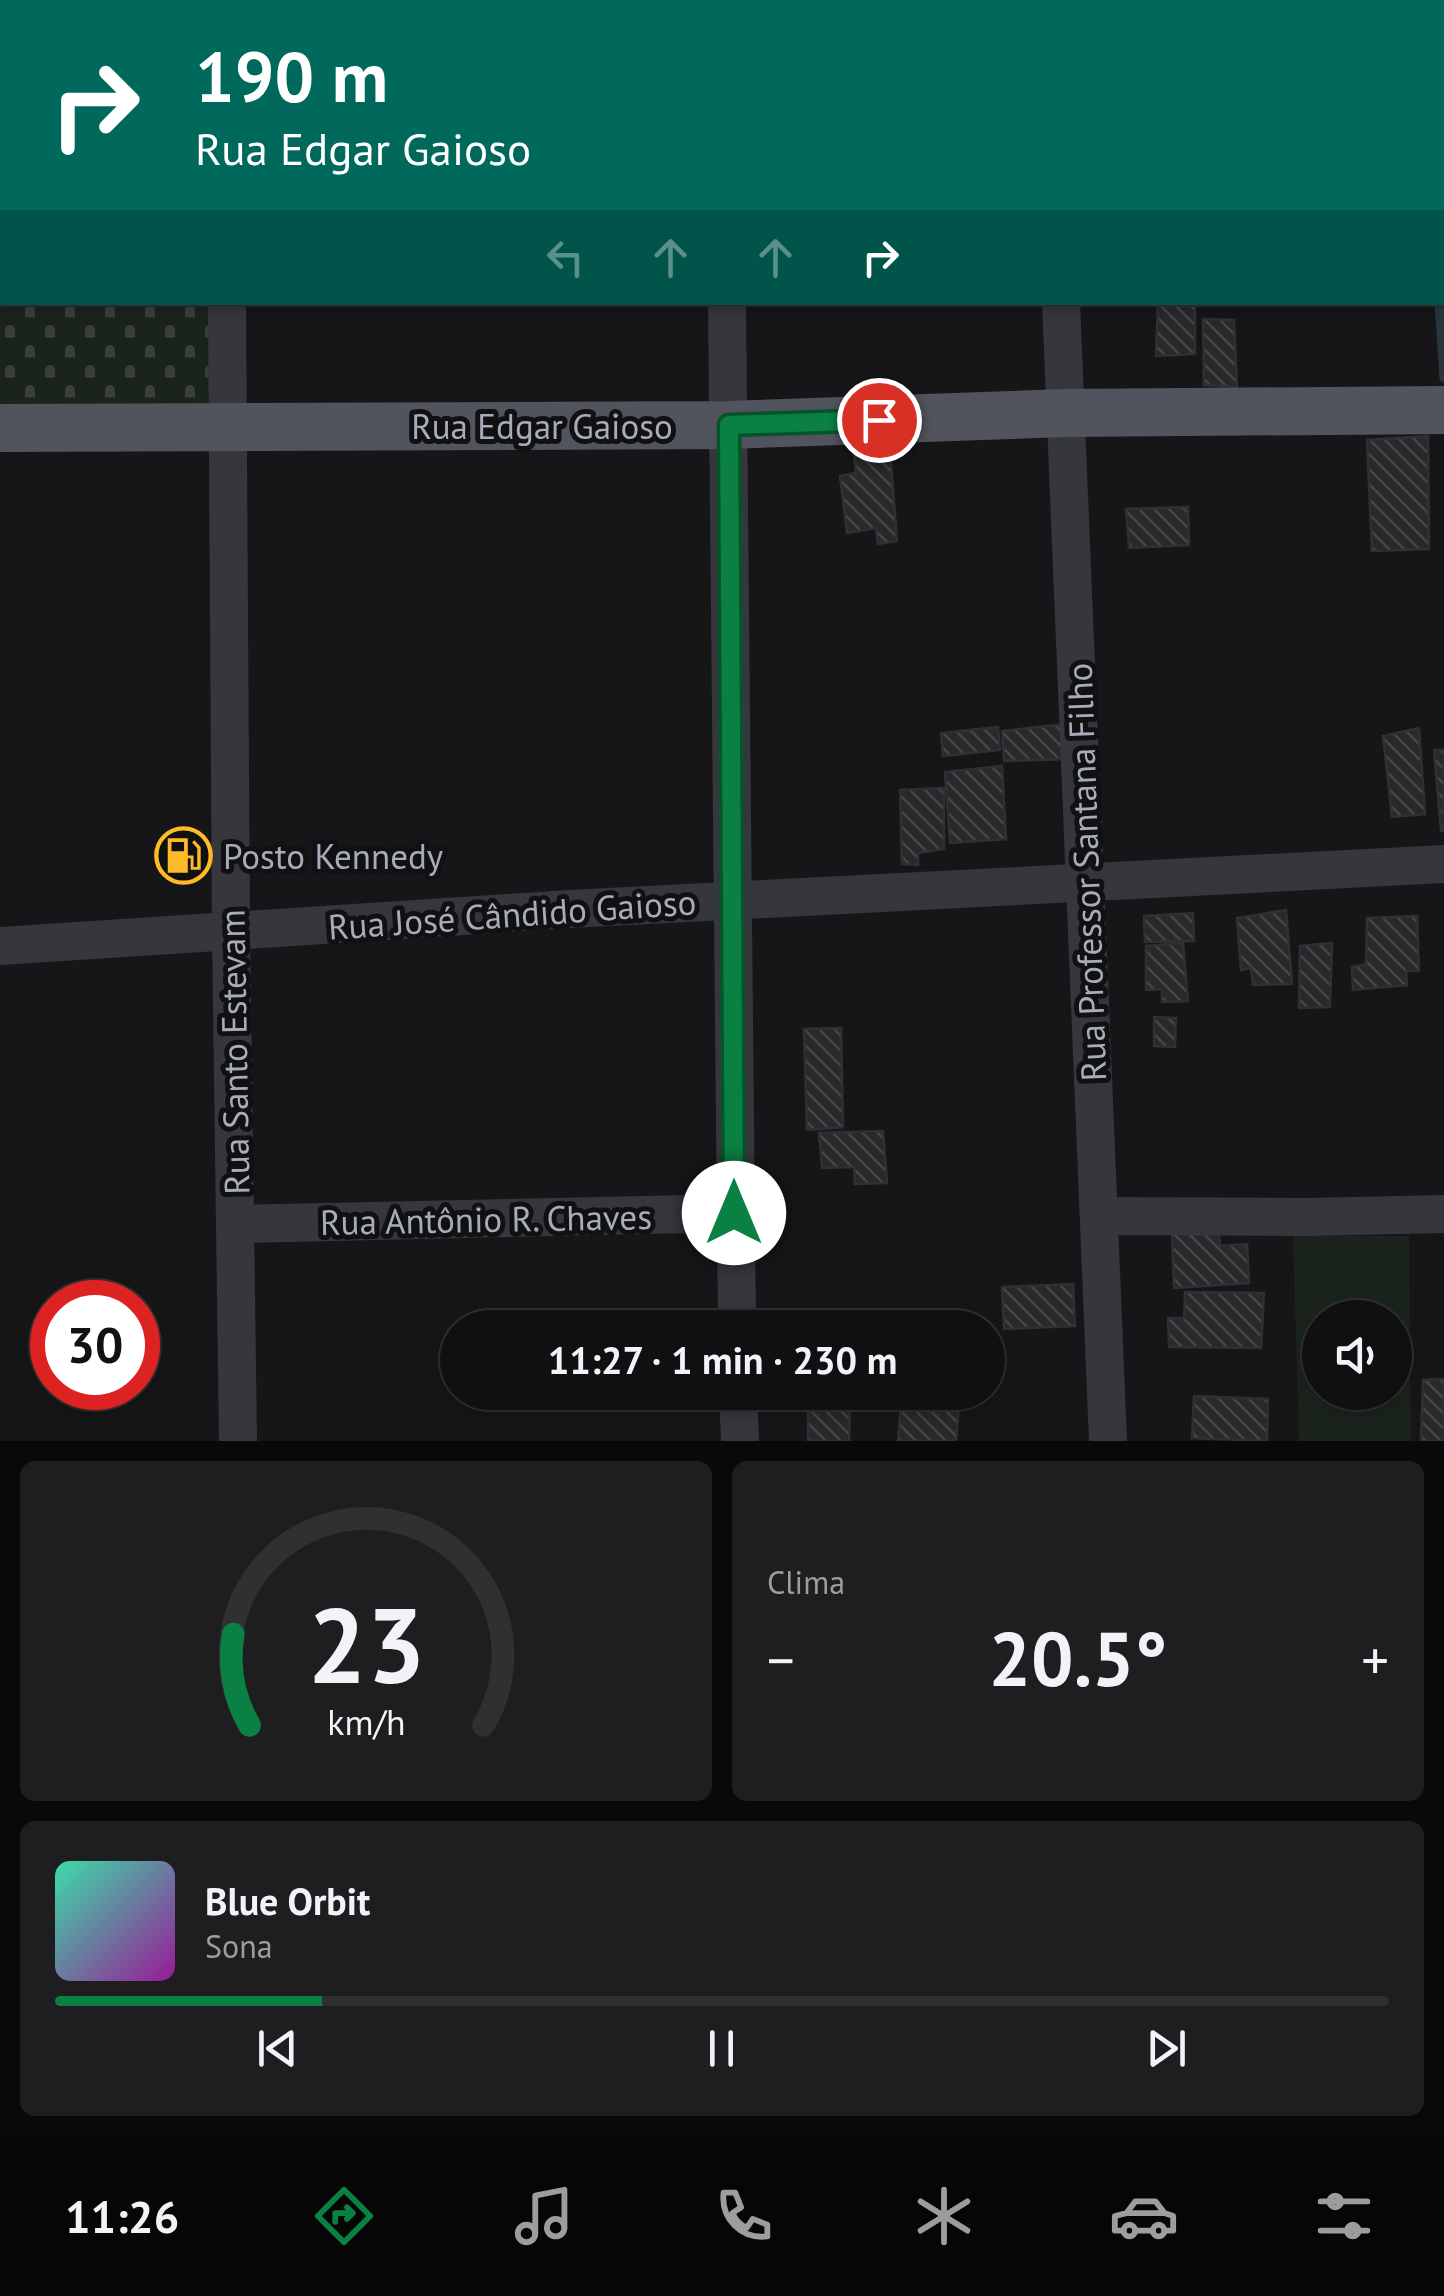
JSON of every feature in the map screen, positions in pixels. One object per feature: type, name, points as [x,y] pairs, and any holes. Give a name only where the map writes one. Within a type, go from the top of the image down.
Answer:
[{"type":"main road","name":"Rua Edgar Gaioso","points":[[0,428],[729,425],[1066,413],[1444,410]]},
{"type":"street","name":"Rua Santo Estevam","points":[[227,305],[238,1441]]},
{"type":"street","points":[[726,305],[737,1310]]},
{"type":"street","name":"Rua Professor Santana Filho","points":[[1061,305],[1108,1441]]},
{"type":"street","name":"Rua José Cândido Gaioso","points":[[0,946],[733,901],[1444,864]]},
{"type":"street","name":"Rua Antônio R. Chaves","points":[[237,1224],[734,1213]]},
{"type":"street","points":[[1100,1216],[1309,1218],[1444,1214]]},
{"type":"street","points":[[739,1410],[740,1441]]},
{"type":"green space","points":[[0,305],[209,305],[209,413],[0,418]]},
{"type":"green space","points":[[1293,1236],[1409,1236],[1410,1300],[1302,1300],[1302,1410],[1411,1410],[1411,1441],[1299,1441]]},
{"type":"building","points":[[1158,305],[1195,305],[1195,354],[1156,356]]},
{"type":"building","points":[[1203,319],[1234,320],[1237,387],[1204,385]]},
{"type":"building","points":[[1428,436],[1429,549],[1372,551],[1367,440]]},
{"type":"building","points":[[889,437],[897,541],[878,544],[876,528],[847,533],[840,476],[856,473],[853,444]]},
{"type":"building","points":[[1188,507],[1189,545],[1129,548],[1126,509]]},
{"type":"building","points":[[1066,724],[1068,759],[1004,761],[1002,731]]},
{"type":"building","points":[[998,727],[1000,750],[943,756],[941,733]]},
{"type":"building","points":[[1419,728],[1425,814],[1392,817],[1383,736]]},
{"type":"building","points":[[1434,750],[1444,750],[1444,831],[1441,831]]},
{"type":"building","points":[[1002,766],[1006,839],[950,843],[945,772]]},
{"type":"building","points":[[944,788],[944,849],[918,853],[918,865],[902,864],[900,790]]},
{"type":"building","points":[[1286,910],[1292,984],[1253,985],[1251,968],[1241,970],[1237,918]]},
{"type":"building","points":[[1193,913],[1194,941],[1145,942],[1144,916]]},
{"type":"building","points":[[1417,916],[1419,971],[1406,971],[1407,985],[1353,990],[1352,967],[1366,964],[1367,918]]},
{"type":"building","points":[[1183,943],[1188,1001],[1162,1002],[1162,989],[1146,990],[1146,946]]},
{"type":"building","points":[[1332,943],[1330,1007],[1299,1008],[1300,946]]},
{"type":"building","points":[[1154,1017],[1176,1018],[1175,1047],[1154,1046]]},
{"type":"building","points":[[841,1028],[843,1127],[807,1130],[804,1029]]},
{"type":"building","points":[[883,1131],[887,1183],[855,1184],[854,1167],[822,1168],[819,1133]]},
{"type":"building","points":[[1219,1233],[1220,1246],[1247,1244],[1249,1283],[1174,1288],[1172,1234]]},
{"type":"building","points":[[1073,1284],[1075,1326],[1005,1329],[1002,1287]]},
{"type":"building","points":[[1185,1292],[1264,1293],[1261,1348],[1169,1347],[1168,1318],[1184,1318]]},
{"type":"building","points":[[1444,1379],[1444,1441],[1421,1441],[1423,1380]]},
{"type":"building","points":[[1194,1396],[1268,1399],[1267,1441],[1192,1438]]},
{"type":"building","points":[[850,1410],[849,1441],[808,1441],[808,1411]]},
{"type":"building","points":[[901,1410],[959,1410],[956,1441],[898,1441]]},
{"type":"waterway","points":[[1439,305],[1444,378]]},
{"type":"place","name":"Posto Kennedy","points":[[184,856]]},
{"type":"route","points":[[734,1213],[729,425],[879,420]]}]
